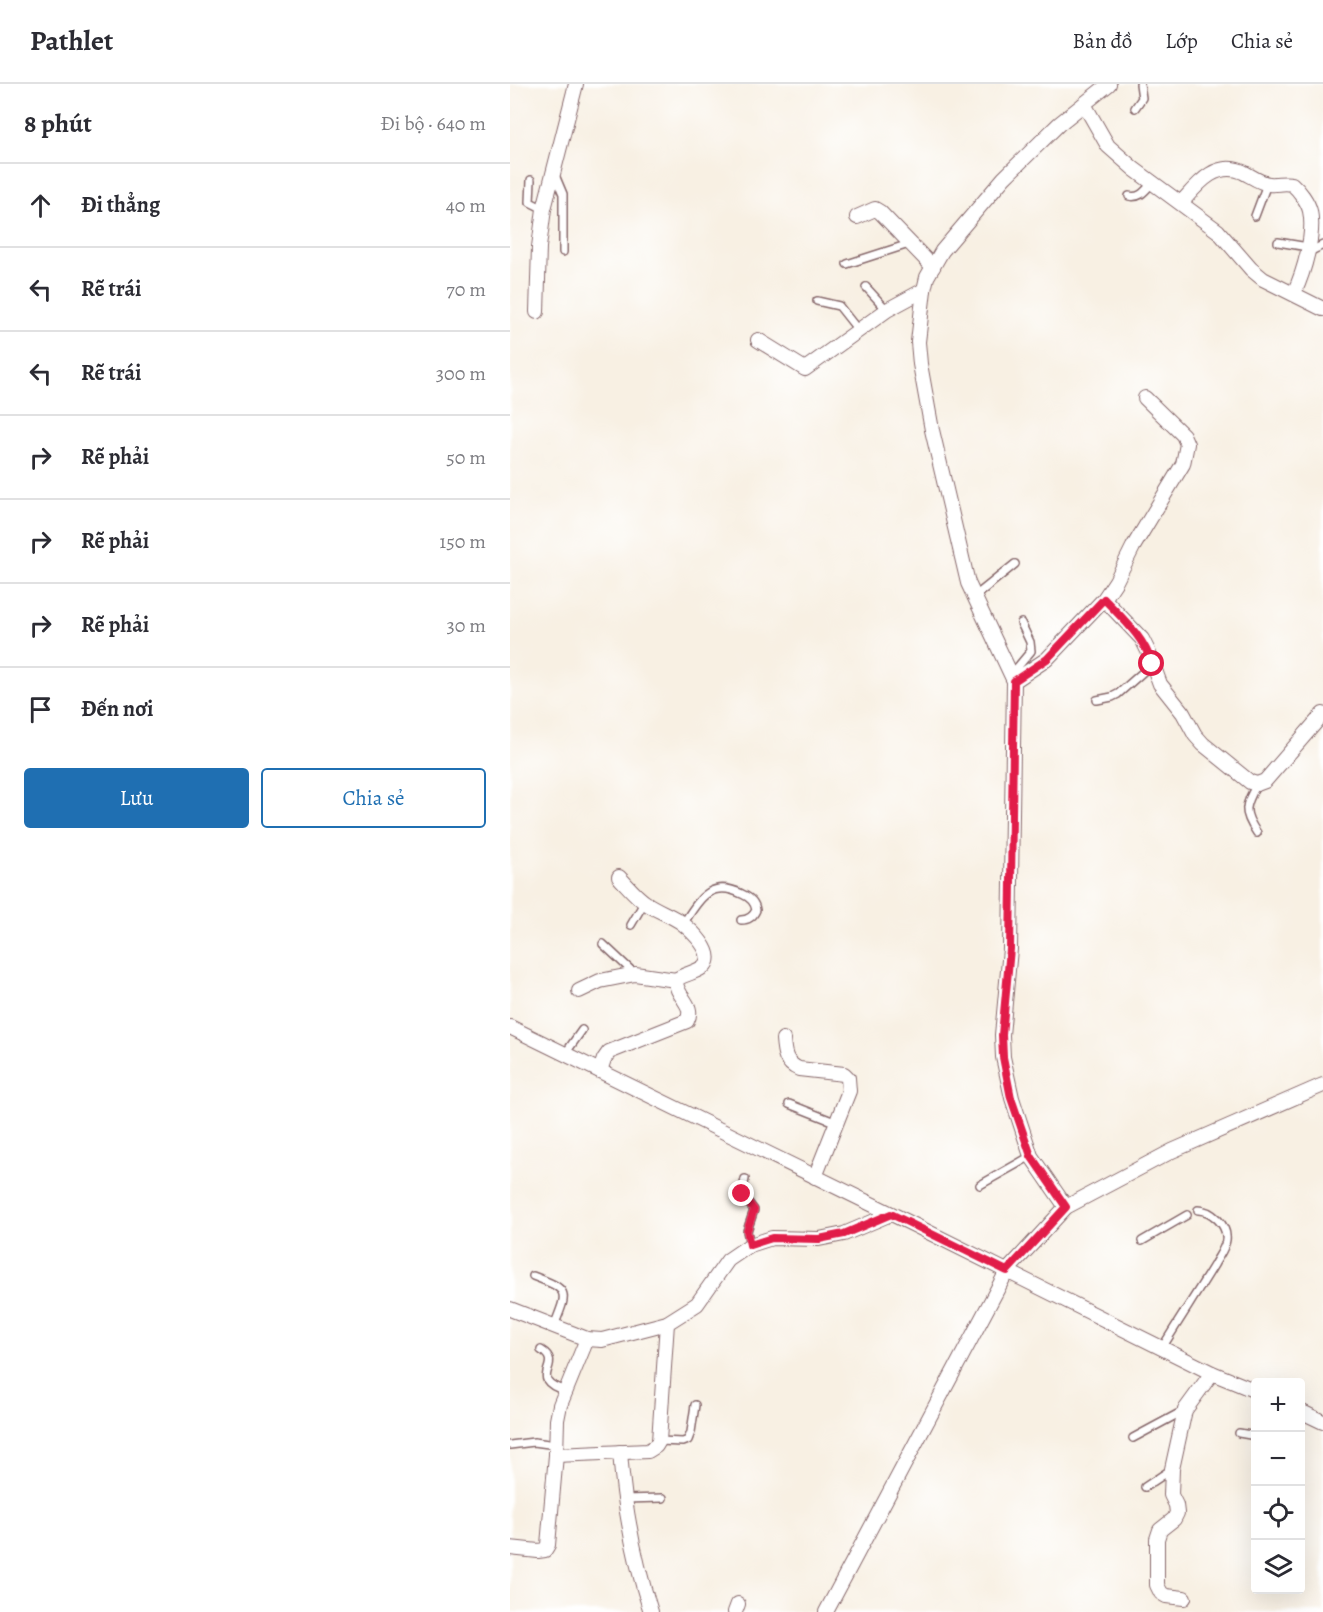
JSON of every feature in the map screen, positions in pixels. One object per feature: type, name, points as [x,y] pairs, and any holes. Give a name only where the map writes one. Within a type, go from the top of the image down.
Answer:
[{"type":"street","points":[[537,312],[539,248],[544,209],[576,84]]},
{"type":"street","points":[[1066,1207],[1031,1156],[1011,1098],[1003,1057],[1002,1035],[1010,949],[1012,678],[968,583],[932,430],[918,342],[924,290],[933,267],[957,232],[1004,178],[1059,124],[1109,84]]},
{"type":"street","points":[[1084,104],[1108,146],[1134,169],[1218,231],[1251,269],[1263,279],[1323,309]]},
{"type":"street","points":[[1181,203],[1204,177],[1216,171],[1233,169],[1267,184],[1292,184],[1311,213],[1308,250],[1302,277],[1294,293]]},
{"type":"street","points":[[857,217],[874,209],[880,212],[933,267]]},
{"type":"street","points":[[758,340],[805,369],[887,310],[924,290]]},
{"type":"street","points":[[1012,678],[1047,659],[1104,599],[1173,483],[1187,453],[1188,444],[1183,435],[1145,398]]},
{"type":"street","points":[[1104,599],[1142,639],[1160,684],[1183,713],[1203,744],[1250,782],[1257,784],[1265,781],[1323,714]]},
{"type":"street","points":[[579,991],[600,981],[635,974],[676,980],[682,975],[696,971],[705,964],[708,956],[705,947],[683,924],[644,903],[619,877]]},
{"type":"street","points":[[600,1071],[609,1052],[687,1021],[691,1014],[690,1008],[676,987],[676,980]]},
{"type":"street","points":[[510,1027],[1212,1373],[1251,1389]]},
{"type":"street","points":[[783,1039],[784,1054],[794,1067],[838,1072],[848,1078],[849,1091],[815,1177]]},
{"type":"street","points":[[826,1612],[1007,1271],[1066,1207],[1172,1151],[1323,1085]]},
{"type":"street","points":[[510,1309],[587,1339],[602,1340],[667,1323],[697,1304],[728,1260],[750,1245],[772,1238],[819,1239],[844,1234],[891,1214]]},
{"type":"street","points":[[556,1450],[648,1451],[656,1446],[659,1441],[667,1323]]},
{"type":"street","points":[[510,1548],[538,1551],[545,1550],[548,1545],[557,1420],[587,1339]]},
{"type":"street","points":[[1184,1598],[1166,1596],[1161,1593],[1157,1585],[1157,1539],[1160,1530],[1174,1519],[1177,1513],[1171,1495],[1172,1469],[1185,1410],[1212,1373]]},
{"type":"street","points":[[1305,1413],[1323,1422]]},
{"type":"street","points":[[620,1452],[624,1499],[638,1574],[651,1612]]},
{"type":"lane","points":[[1135,108],[1142,98],[1140,84]]},
{"type":"lane","points":[[554,173],[563,194],[563,252]]},
{"type":"lane","points":[[531,180],[530,202],[544,209]]},
{"type":"lane","points":[[1130,196],[1141,195],[1153,182]]},
{"type":"lane","points":[[1255,216],[1267,184]]},
{"type":"lane","points":[[1278,242],[1308,250],[1323,244]]},
{"type":"lane","points":[[847,264],[909,244]]},
{"type":"lane","points":[[866,287],[887,310]]},
{"type":"lane","points":[[817,301],[839,306],[858,330]]},
{"type":"lane","points":[[974,597],[1015,564]]},
{"type":"lane","points":[[1012,678],[1031,651],[1030,642],[1021,623]]},
{"type":"lane","points":[[1097,700],[1118,694],[1152,664]]},
{"type":"lane","points":[[1257,784],[1246,803],[1248,820],[1257,833]]},
{"type":"lane","points":[[683,924],[698,902],[712,890],[720,888],[740,892],[755,903],[754,915],[741,920]]},
{"type":"lane","points":[[631,925],[644,903]]},
{"type":"lane","points":[[603,944],[635,974]]},
{"type":"lane","points":[[565,1054],[582,1030]]},
{"type":"lane","points":[[789,1104],[837,1123]]},
{"type":"lane","points":[[980,1185],[1031,1156]]},
{"type":"lane","points":[[745,1179],[742,1194],[754,1210],[747,1231],[750,1245]]},
{"type":"lane","points":[[1162,1348],[1209,1273],[1226,1239],[1226,1231],[1222,1224],[1208,1211],[1198,1210]]},
{"type":"lane","points":[[1142,1241],[1187,1215]]},
{"type":"lane","points":[[533,1276],[559,1286],[564,1293],[564,1300],[554,1326]]},
{"type":"lane","points":[[542,1350],[547,1353],[549,1359],[547,1383],[566,1391]]},
{"type":"lane","points":[[659,1441],[683,1442],[688,1440],[695,1405]]},
{"type":"lane","points":[[1133,1438],[1185,1410]]},
{"type":"lane","points":[[1239,1433],[1251,1435]]},
{"type":"lane","points":[[510,1445],[534,1442],[556,1450]]},
{"type":"lane","points":[[1145,1488],[1172,1469]]},
{"type":"lane","points":[[624,1499],[663,1498]]},
{"type":"route","points":[[742,1194],[754,1210],[747,1231],[750,1245],[772,1238],[819,1239],[844,1234],[891,1214],[1007,1271],[1066,1207],[1031,1156],[1011,1098],[1003,1057],[1002,1035],[1010,949],[1014,681],[1047,659],[1104,599],[1142,639],[1152,664]]}]
